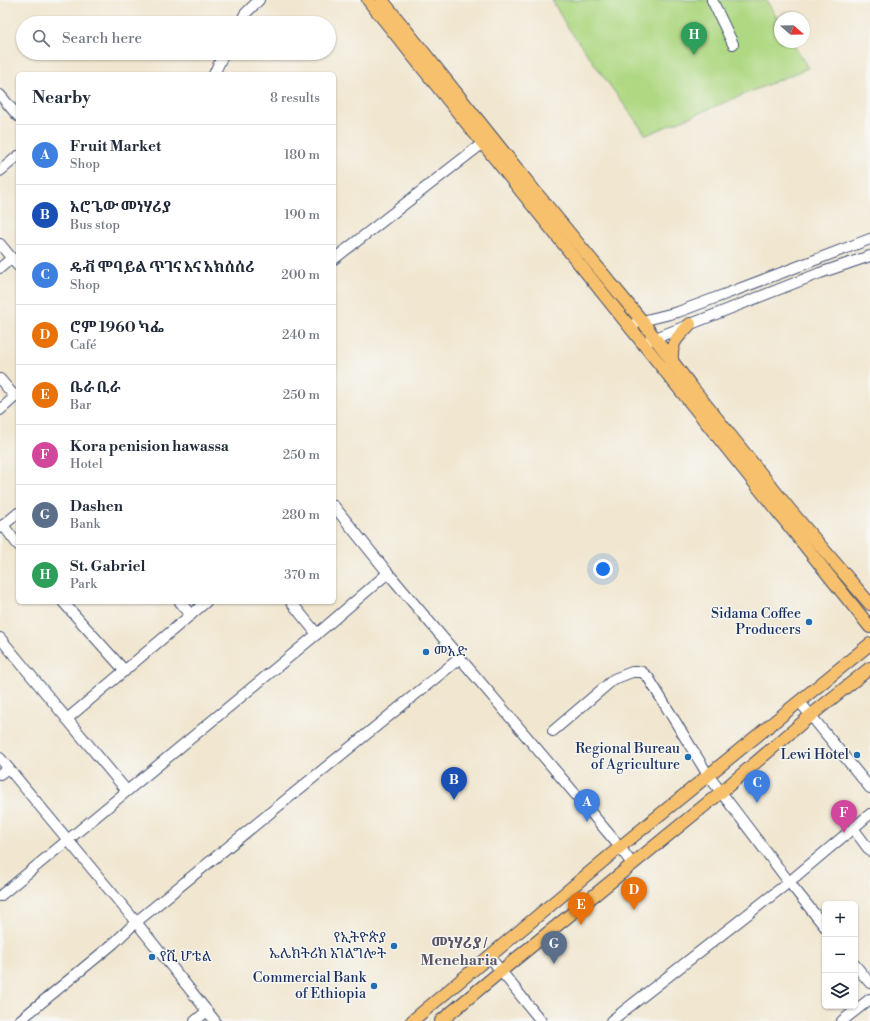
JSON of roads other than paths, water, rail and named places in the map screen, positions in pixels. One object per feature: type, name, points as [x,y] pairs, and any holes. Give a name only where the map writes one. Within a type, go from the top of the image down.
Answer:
[{"type":"main road","points":[[368,0],[870,627]]},
{"type":"main road","points":[[382,0],[529,184],[642,321],[786,504],[870,604]]},
{"type":"main road","points":[[672,361],[671,350],[674,341],[690,324]]},
{"type":"main road","points":[[412,1021],[620,847],[870,644]]},
{"type":"main road","points":[[441,1021],[720,793],[810,716],[870,668]]},
{"type":"street","points":[[244,16],[259,0]]},
{"type":"street","points":[[712,0],[733,44]]},
{"type":"street","points":[[215,72],[221,60]]},
{"type":"street","points":[[2,101],[16,114]]},
{"type":"street","points":[[336,257],[483,143]]},
{"type":"street","points":[[0,171],[16,158]]},
{"type":"street","points":[[629,326],[703,303],[870,239]]},
{"type":"street","points":[[0,244],[15,262],[0,268]]},
{"type":"street","points":[[642,343],[820,273],[870,256]]},
{"type":"street","points":[[0,379],[16,396],[0,410]]},
{"type":"street","points":[[336,508],[388,573],[620,847],[632,864]]},
{"type":"street","points":[[16,515],[2,527],[16,543]]},
{"type":"street","points":[[0,896],[317,634],[388,573]]},
{"type":"street","points":[[65,604],[125,671]]},
{"type":"street","points":[[182,604],[191,615]]},
{"type":"street","points":[[66,720],[204,604]]},
{"type":"street","points":[[293,604],[317,634]]},
{"type":"street","points":[[0,638],[66,720],[127,791]]},
{"type":"street","points":[[19,1021],[136,922],[460,658]]},
{"type":"street","points":[[553,731],[614,679],[632,672],[642,672],[648,677],[720,793],[822,923]]},
{"type":"street","points":[[799,701],[870,788]]},
{"type":"street","points":[[0,758],[4,771],[67,840],[136,922],[215,1021]]},
{"type":"street","points":[[611,1021],[789,882],[870,814]]},
{"type":"street","points":[[853,828],[870,851]]},
{"type":"street","points":[[489,956],[541,1021]]},
{"type":"street","points":[[858,969],[870,983]]},
{"type":"street","points":[[842,1021],[870,999]]},
{"type":"street","points":[[195,1021],[208,1011]]},
{"type":"place","name":"St. Gabriel","points":[[694,55]]},
{"type":"place","name":"Sidama Coffee Producers","points":[[809,622]]},
{"type":"place","name":"መአድ","points":[[426,652]]},
{"type":"place","name":"Lewi Hotel","points":[[857,755]]},
{"type":"place","name":"Regional Bureau of Agriculture","points":[[688,757]]},
{"type":"place","name":"አሮጌው መነሃሪያ","points":[[454,800]]},
{"type":"place","name":"ዴቭ ሞባይል ጥገና እና አክሰሰሪ","points":[[757,803]]},
{"type":"place","name":"Fruit Market","points":[[587,822]]},
{"type":"place","name":"Kora penision hawassa","points":[[844,833]]},
{"type":"place","name":"ሮም 1960 ካፌ","points":[[634,910]]},
{"type":"place","name":"ቤራ ቢራ","points":[[581,925]]},
{"type":"place","name":"የኢትዮጵያ ኤሌክትሪክ አገልግሎት","points":[[394,946]]},
{"type":"place","name":"የሺ ሆቴል","points":[[152,957]]},
{"type":"place","name":"Dashen","points":[[554,964]]},
{"type":"place","name":"Commercial Bank of Ethiopia","points":[[374,986]]},
{"type":"district","name":"መነሃሪያ / Meneharia","points":[[459,952]]}]
